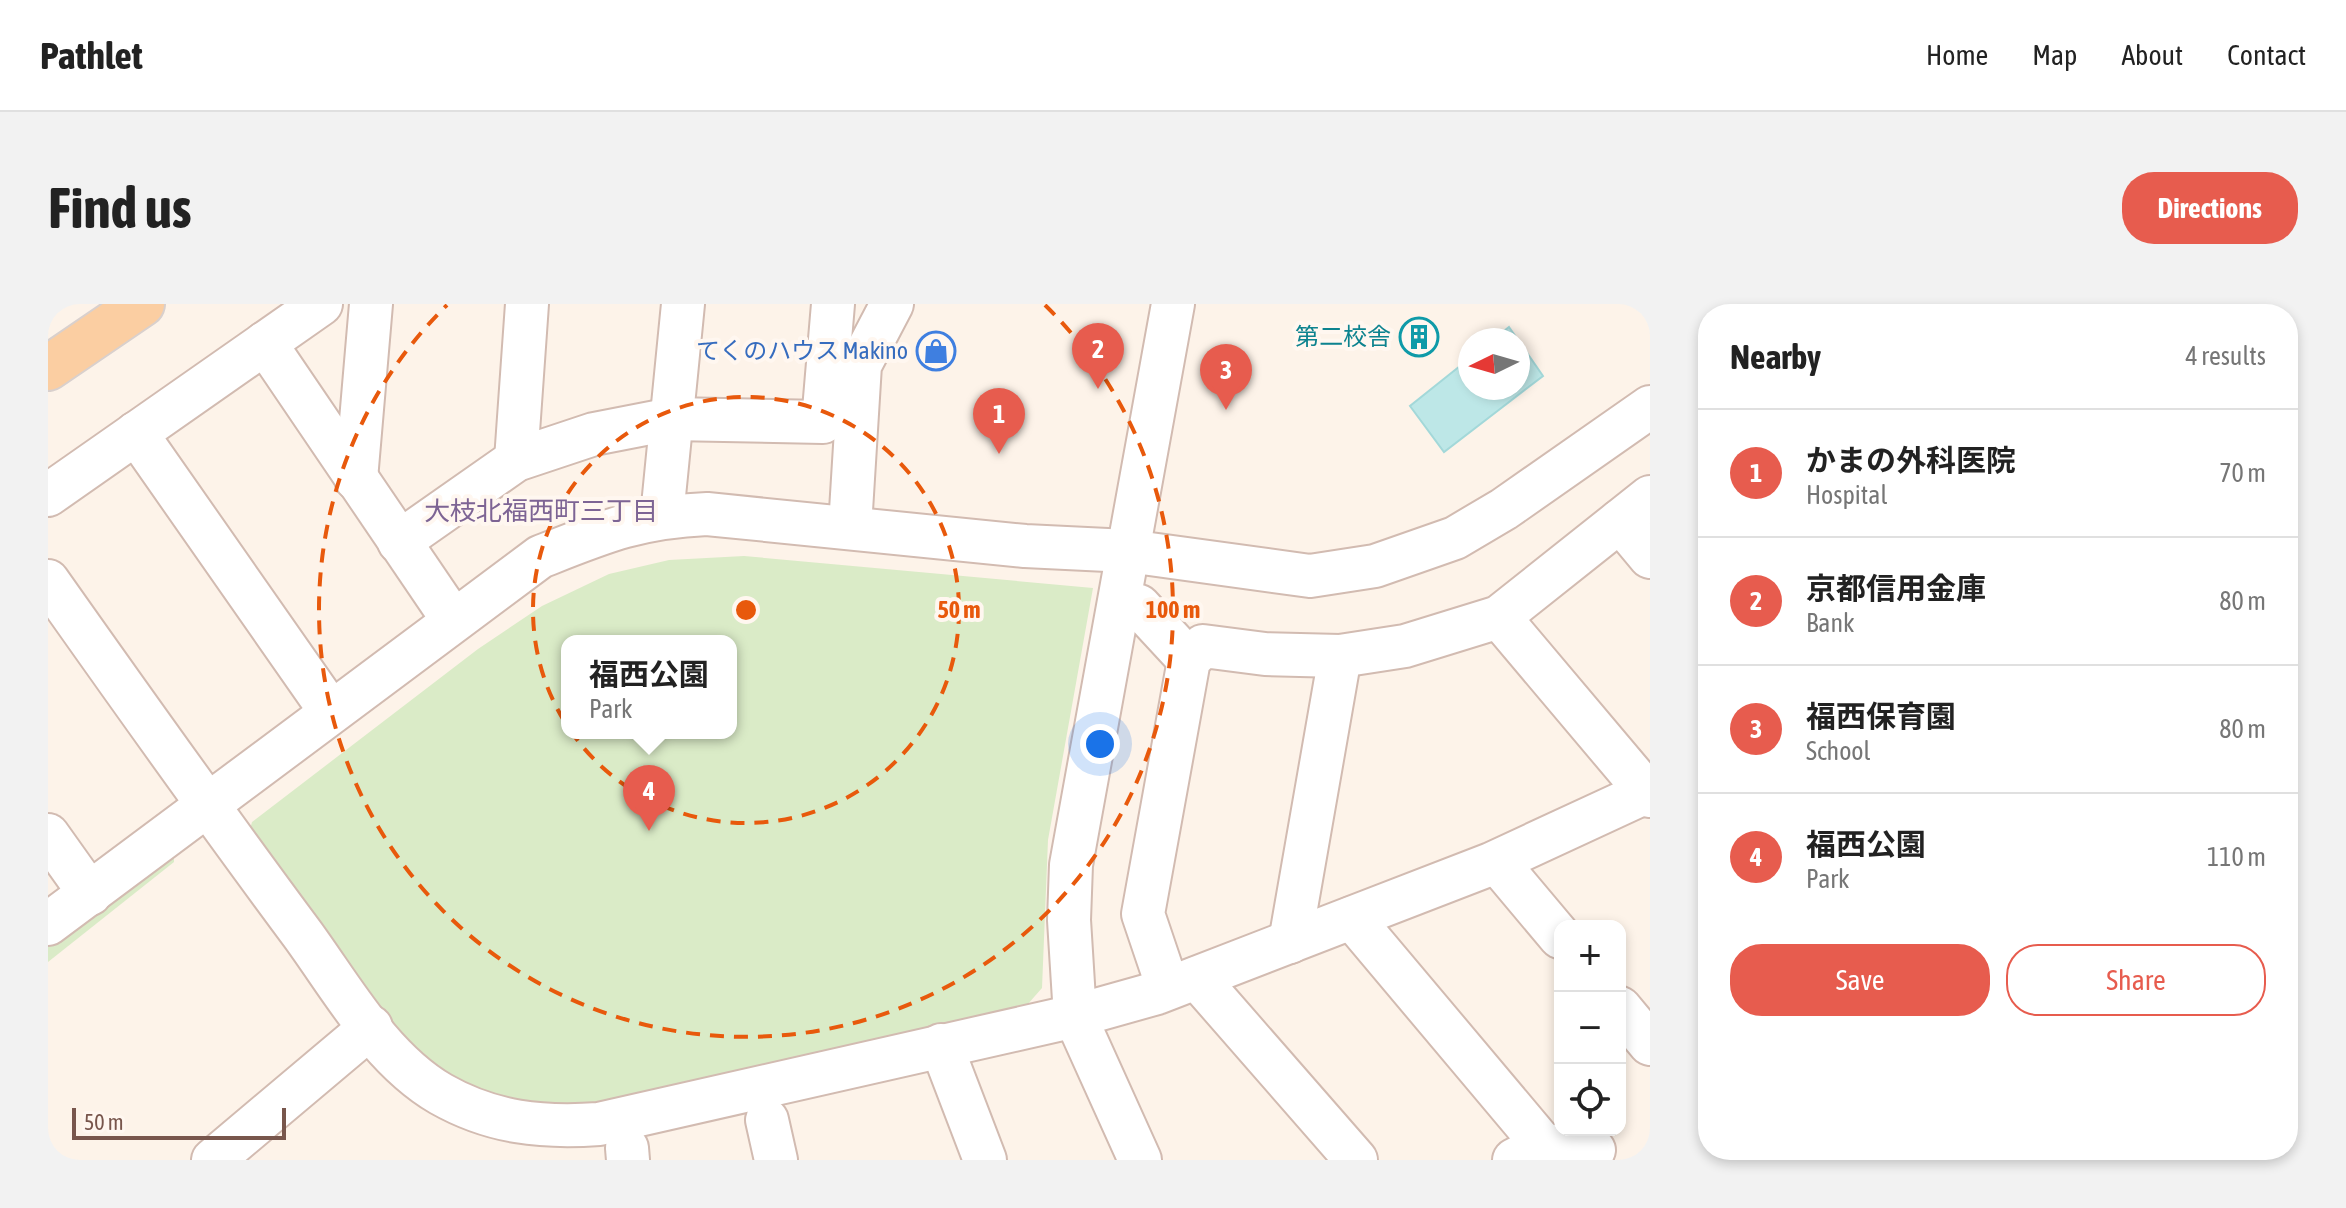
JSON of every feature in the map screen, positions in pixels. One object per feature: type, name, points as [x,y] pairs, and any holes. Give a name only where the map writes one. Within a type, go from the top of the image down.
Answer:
[{"type":"main road","points":[[48,368],[142,304]]},
{"type":"street","points":[[48,495],[321,304]]},
{"type":"street","points":[[356,479],[371,304]]},
{"type":"street","points":[[516,460],[527,304]]},
{"type":"street","points":[[662,516],[683,304]]},
{"type":"street","points":[[399,542],[516,460],[594,434],[671,419],[823,422],[833,304]]},
{"type":"street","points":[[850,527],[860,365],[892,304]]},
{"type":"street","points":[[1140,1160],[1075,1016],[1069,935],[1071,865],[1173,304]]},
{"type":"street","points":[[265,343],[453,620]]},
{"type":"street","points":[[48,924],[540,557],[630,522],[662,516],[707,514],[1025,546],[1128,551],[1310,576],[1375,566],[1455,538],[1504,509],[1650,407]]},
{"type":"street","points":[[136,433],[331,712]]},
{"type":"street","points":[[1356,1160],[1182,983],[1143,914],[1189,660],[1203,646],[1265,654],[1340,656],[1405,646],[1499,617],[1635,509],[1650,557]]},
{"type":"street","points":[[48,581],[205,805],[392,1055],[440,1094],[517,1124],[557,1127],[599,1124],[1075,1016],[1182,983],[1497,862],[1648,791],[1499,617]]},
{"type":"street","points":[[1139,606],[1189,660]]},
{"type":"street","points":[[1290,942],[1340,656]]},
{"type":"street","points":[[48,835],[90,894]]},
{"type":"street","points":[[1497,862],[1554,930]]},
{"type":"street","points":[[1352,918],[1528,1153],[1594,1150]]},
{"type":"street","points":[[1626,1015],[1650,1044]]},
{"type":"street","points":[[213,1160],[371,1027]]},
{"type":"street","points":[[941,1045],[985,1160]]},
{"type":"street","points":[[767,1120],[776,1160]]},
{"type":"green space","points":[[744,556],[1093,588],[1048,840],[1042,988],[1020,1013],[566,1115],[493,1100],[424,1063],[385,1019],[247,840],[252,822],[478,649],[542,606],[609,574],[669,560]]},
{"type":"green space","points":[[174,850],[174,862],[48,962],[48,947]]},
{"type":"water","points":[[1530,357],[1543,376],[1530,386]]},
{"type":"water","points":[[1458,368],[1458,400],[1512,400],[1444,452],[1410,406]]},
{"type":"place","name":"第二校舎","points":[[1419,337]]},
{"type":"place","name":"てくのハウス Makino","points":[[936,351]]},
{"type":"place","name":"京都信用金庫","points":[[1098,389]]},
{"type":"place","name":"福西保育園","points":[[1226,410]]},
{"type":"place","name":"かまの外科医院","points":[[999,454]]},
{"type":"place","name":"福西公園","points":[[649,831]]},
{"type":"district","name":"大枝北福西町三丁目","points":[[541,511]]}]
